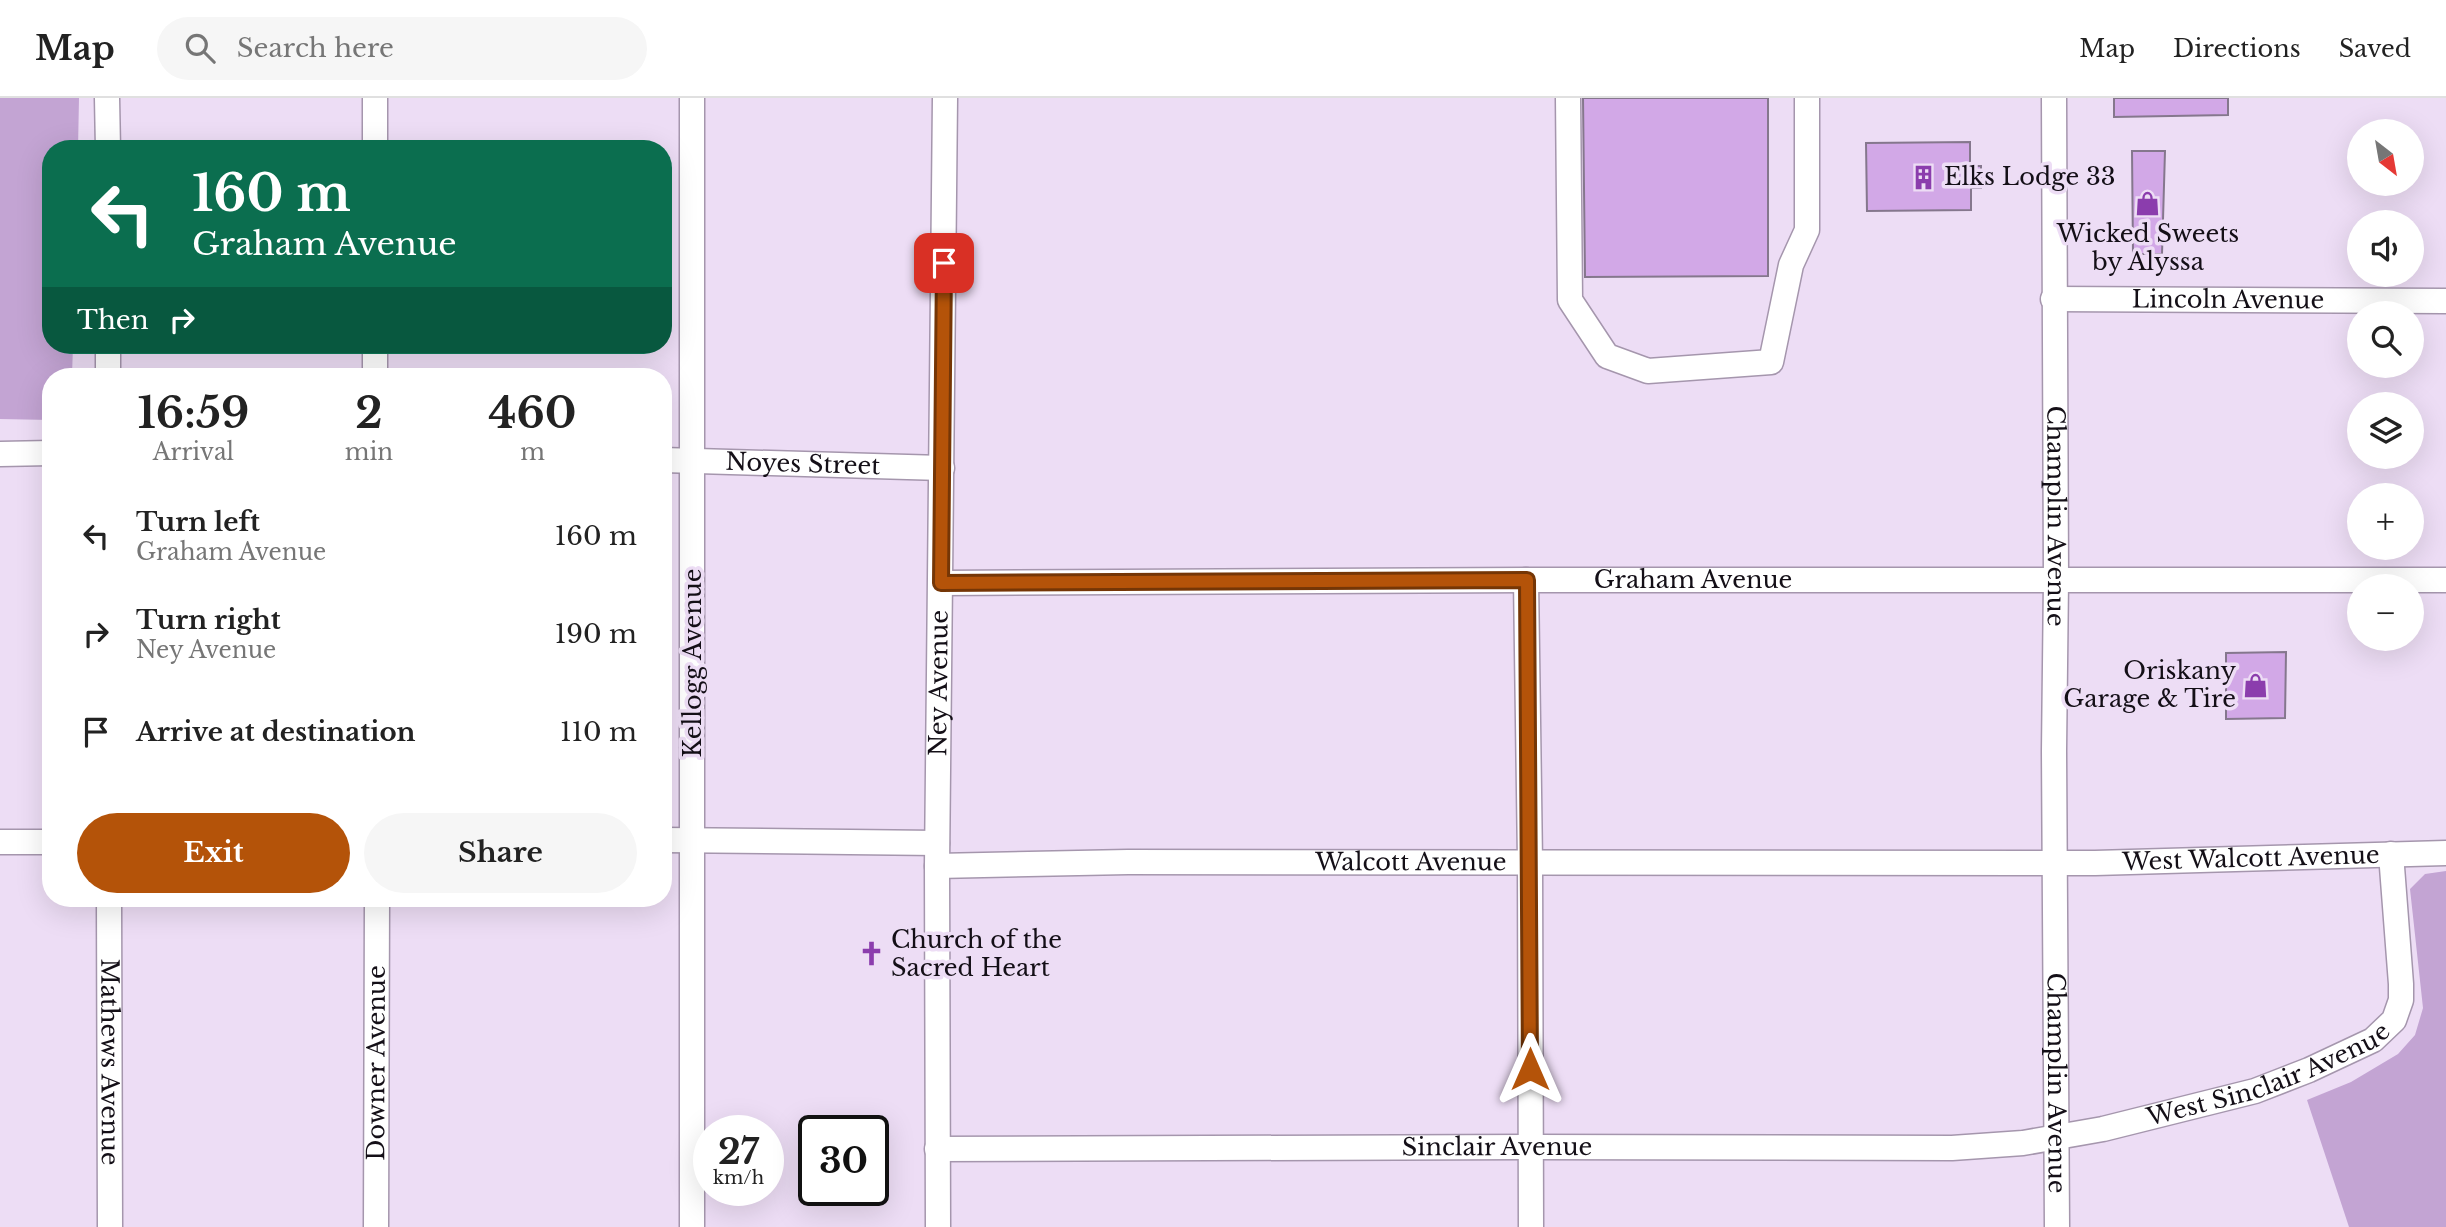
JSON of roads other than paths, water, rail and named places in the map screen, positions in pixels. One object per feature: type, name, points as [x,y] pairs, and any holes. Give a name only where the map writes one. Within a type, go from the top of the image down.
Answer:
[{"type":"street","points":[[107,98],[108,140]]},
{"type":"street","points":[[375,98],[375,140]]},
{"type":"street","name":"Kellogg Avenue","points":[[692,98],[692,1227]]},
{"type":"street","name":"Ney Avenue","points":[[938,1227],[937,855],[945,98]]},
{"type":"street","points":[[1569,98],[1570,300],[1607,356],[1648,371],[1771,362],[1791,265],[1807,230],[1807,98]]},
{"type":"street","name":"Champlin Avenue","points":[[2054,98],[2056,580],[2053,751],[2057,1227]]},
{"type":"street","name":"Lincoln Avenue","points":[[2053,299],[2446,301]]},
{"type":"street","points":[[0,454],[42,453]]},
{"type":"street","name":"Noyes Street","points":[[672,460],[942,468]]},
{"type":"street","points":[[1527,580],[1531,1227]]},
{"type":"street","name":"Graham Avenue","points":[[941,583],[2446,580]]},
{"type":"street","name":"Walcott Avenue","points":[[672,839],[746,840],[937,855],[1128,862],[2055,863]]},
{"type":"street","points":[[0,842],[42,842]]},
{"type":"street","name":"West Walcott Avenue","points":[[2055,863],[2446,853]]},
{"type":"street","name":"West Sinclair Avenue","points":[[2057,1138],[2255,1091],[2309,1070],[2373,1040],[2394,1020],[2401,1000],[2391,855]]},
{"type":"street","name":"Mathews Avenue","points":[[109,907],[110,1227]]},
{"type":"street","name":"Downer Avenue","points":[[376,1227],[377,907]]},
{"type":"street","name":"Sinclair Avenue","points":[[937,1149],[1952,1148],[2057,1138]]},
{"type":"place","name":"Elks Lodge 33","points":[[1924,177]]},
{"type":"place","name":"Wicked Sweets by Alyssa","points":[[2148,203]]},
{"type":"place","name":"Oriskany Garage & Tire","points":[[2256,685]]},
{"type":"place","name":"Church of the Sacred Heart","points":[[871,954]]}]
